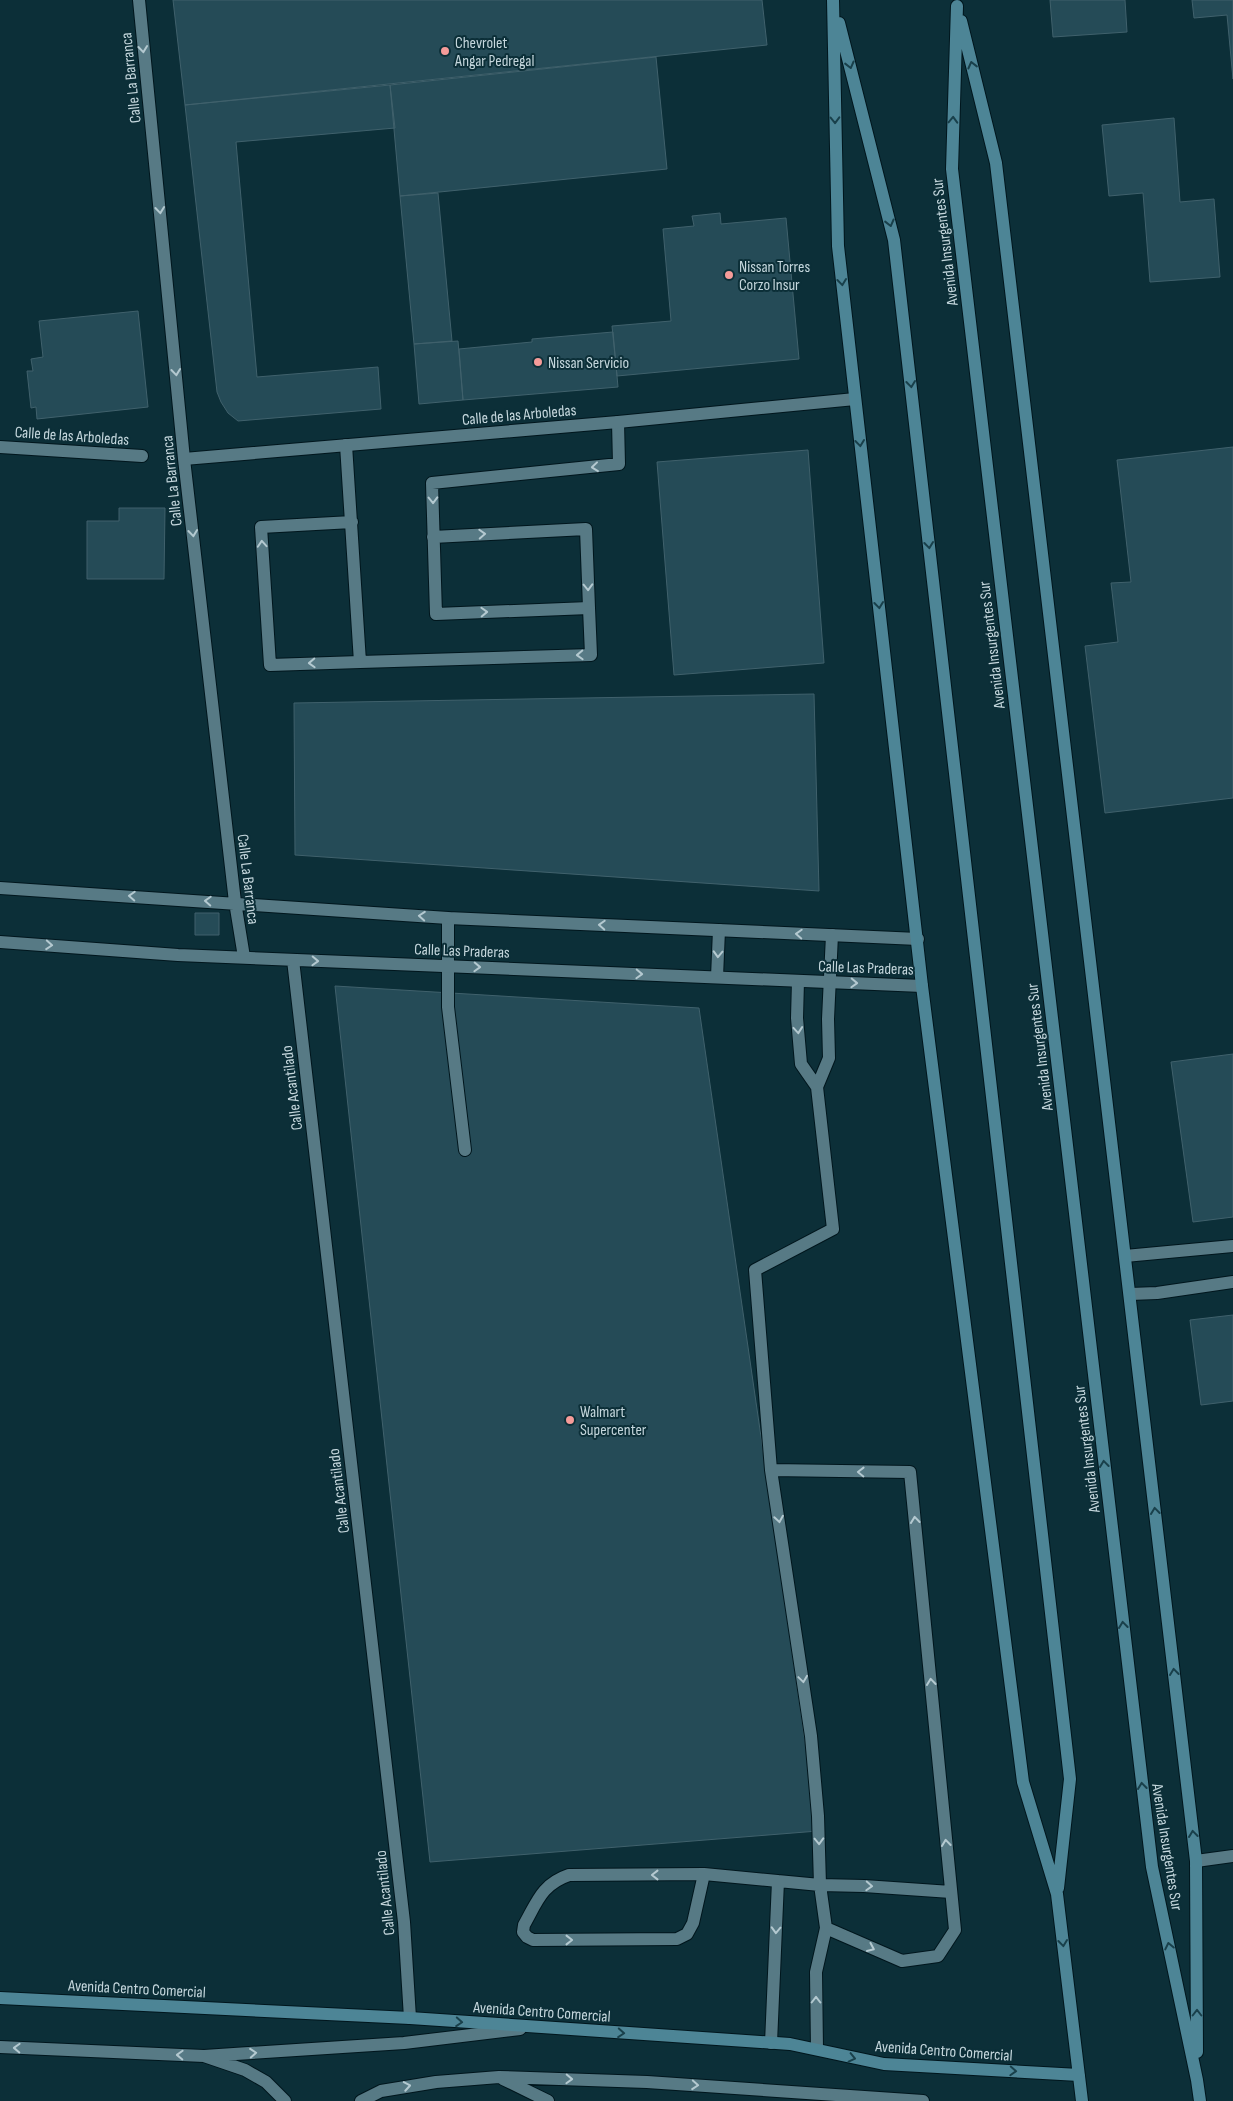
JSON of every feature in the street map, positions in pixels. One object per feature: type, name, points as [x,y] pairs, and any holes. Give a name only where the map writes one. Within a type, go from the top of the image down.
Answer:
[{"type":"main road","points":[[833,0],[838,246],[922,986],[1023,1782],[1057,1894],[1082,2101]]},
{"type":"main road","points":[[833,0],[894,240],[1070,1779],[1057,1894]]},
{"type":"main road","name":"Avenida Insurgentes Sur","points":[[957,3],[996,163],[1196,1860],[1197,2080]]},
{"type":"main road","name":"Avenida Insurgentes Sur","points":[[957,3],[952,169],[1152,1867],[1200,2101]]},
{"type":"main road","name":"Avenida Centro Comercial","points":[[0,1998],[410,2018],[770,2043],[817,2049],[884,2064],[1079,2075]]},
{"type":"street","name":"Calle La Barranca","points":[[138,0],[184,459],[235,902],[244,957]]},
{"type":"street","name":"Calle de las Arboledas","points":[[184,459],[618,422],[855,399]]},
{"type":"street","points":[[589,608],[436,614],[432,484],[619,464],[618,422]]},
{"type":"street","points":[[346,445],[360,662]]},
{"type":"street","name":"Calle de las Arboledas","points":[[0,447],[142,456]]},
{"type":"street","points":[[352,522],[261,527],[270,664],[591,654],[586,529],[433,536]]},
{"type":"street","name":"Calle Las Praderas","points":[[0,888],[235,902],[448,918],[918,939]]},
{"type":"street","points":[[448,918],[448,1007],[465,1150]]},
{"type":"street","points":[[717,977],[719,930]]},
{"type":"street","points":[[817,1087],[829,1058],[828,1019],[832,936]]},
{"type":"street","name":"Calle Las Praderas","points":[[0,942],[178,955],[922,986]]},
{"type":"street","name":"Calle Acantilado","points":[[293,960],[404,1922],[410,2018]]},
{"type":"street","points":[[798,981],[797,1018],[801,1064],[817,1087],[833,1230],[754,1270],[771,1470],[812,1736],[818,1816],[820,1885],[826,1928],[816,1972],[817,2049]]},
{"type":"street","points":[[1125,1256],[1233,1246]]},
{"type":"street","points":[[1130,1294],[1157,1293],[1233,1282]]},
{"type":"street","points":[[771,1470],[910,1472],[956,1930],[938,1956],[902,1961],[826,1928]]},
{"type":"street","points":[[1196,1860],[1233,1856]]},
{"type":"street","points":[[704,1874],[693,1923],[687,1934],[677,1939],[534,1940],[527,1937],[523,1932],[524,1926],[545,1888],[555,1879],[569,1875],[704,1874],[820,1885],[951,1892]]},
{"type":"street","points":[[770,2043],[778,1881]]},
{"type":"street","points":[[0,2047],[204,2056],[404,2043],[534,2027]]},
{"type":"street","points":[[204,2056],[246,2070],[266,2082],[285,2101]]},
{"type":"street","points":[[361,2101],[381,2091],[436,2082],[498,2076],[647,2082],[923,2101]]},
{"type":"street","points":[[498,2076],[548,2101]]},
{"type":"building","name":"Chevrolet Angar Pedregal","points":[[173,0],[762,0],[767,45],[185,105]]},
{"type":"building","points":[[1050,0],[1125,0],[1127,32],[1053,37]]},
{"type":"building","points":[[1192,0],[1233,0],[1233,79],[1227,15],[1194,18]]},
{"type":"building","points":[[656,57],[667,169],[400,196],[390,85]]},
{"type":"building","points":[[390,85],[395,128],[236,142],[257,377],[378,367],[381,409],[238,421],[228,413],[217,392],[185,105]]},
{"type":"building","points":[[1174,118],[1180,202],[1214,199],[1220,277],[1150,282],[1143,193],[1109,196],[1102,125]]},
{"type":"building","points":[[438,193],[452,341],[414,344],[400,196]]},
{"type":"building","name":"Nissan Torres Corzo Insur","points":[[720,213],[721,224],[786,218],[799,359],[617,376],[612,326],[671,321],[663,229],[694,226],[692,216]]},
{"type":"building","points":[[138,311],[148,407],[37,419],[36,407],[31,408],[27,371],[33,371],[31,359],[43,357],[39,321]]},
{"type":"building","name":"Nissan Servicio","points":[[613,332],[618,387],[463,400],[459,349],[532,342],[532,339]]},
{"type":"building","points":[[458,341],[463,400],[419,404],[414,344]]},
{"type":"building","points":[[1233,447],[1233,798],[1105,813],[1085,646],[1118,642],[1111,583],[1131,582],[1117,460]]},
{"type":"building","points":[[808,450],[824,663],[674,675],[657,462]]},
{"type":"building","points":[[119,508],[165,508],[164,579],[87,579],[87,521],[119,521]]},
{"type":"building","points":[[814,694],[819,891],[295,855],[294,703]]},
{"type":"building","points":[[195,913],[219,913],[219,935],[195,935]]},
{"type":"building","name":"Walmart Supercenter","points":[[335,986],[699,1008],[818,1831],[430,1862]]},
{"type":"building","points":[[1233,1054],[1233,1217],[1193,1222],[1171,1062]]},
{"type":"building","points":[[1233,1315],[1233,1401],[1201,1405],[1190,1320]]},
{"type":"place","name":"Chevrolet Angar Pedregal","points":[[445,51]]},
{"type":"place","name":"Nissan Torres Corzo Insur","points":[[729,275]]},
{"type":"place","name":"Nissan Servicio","points":[[538,362]]},
{"type":"place","name":"Walmart Supercenter","points":[[570,1420]]}]
